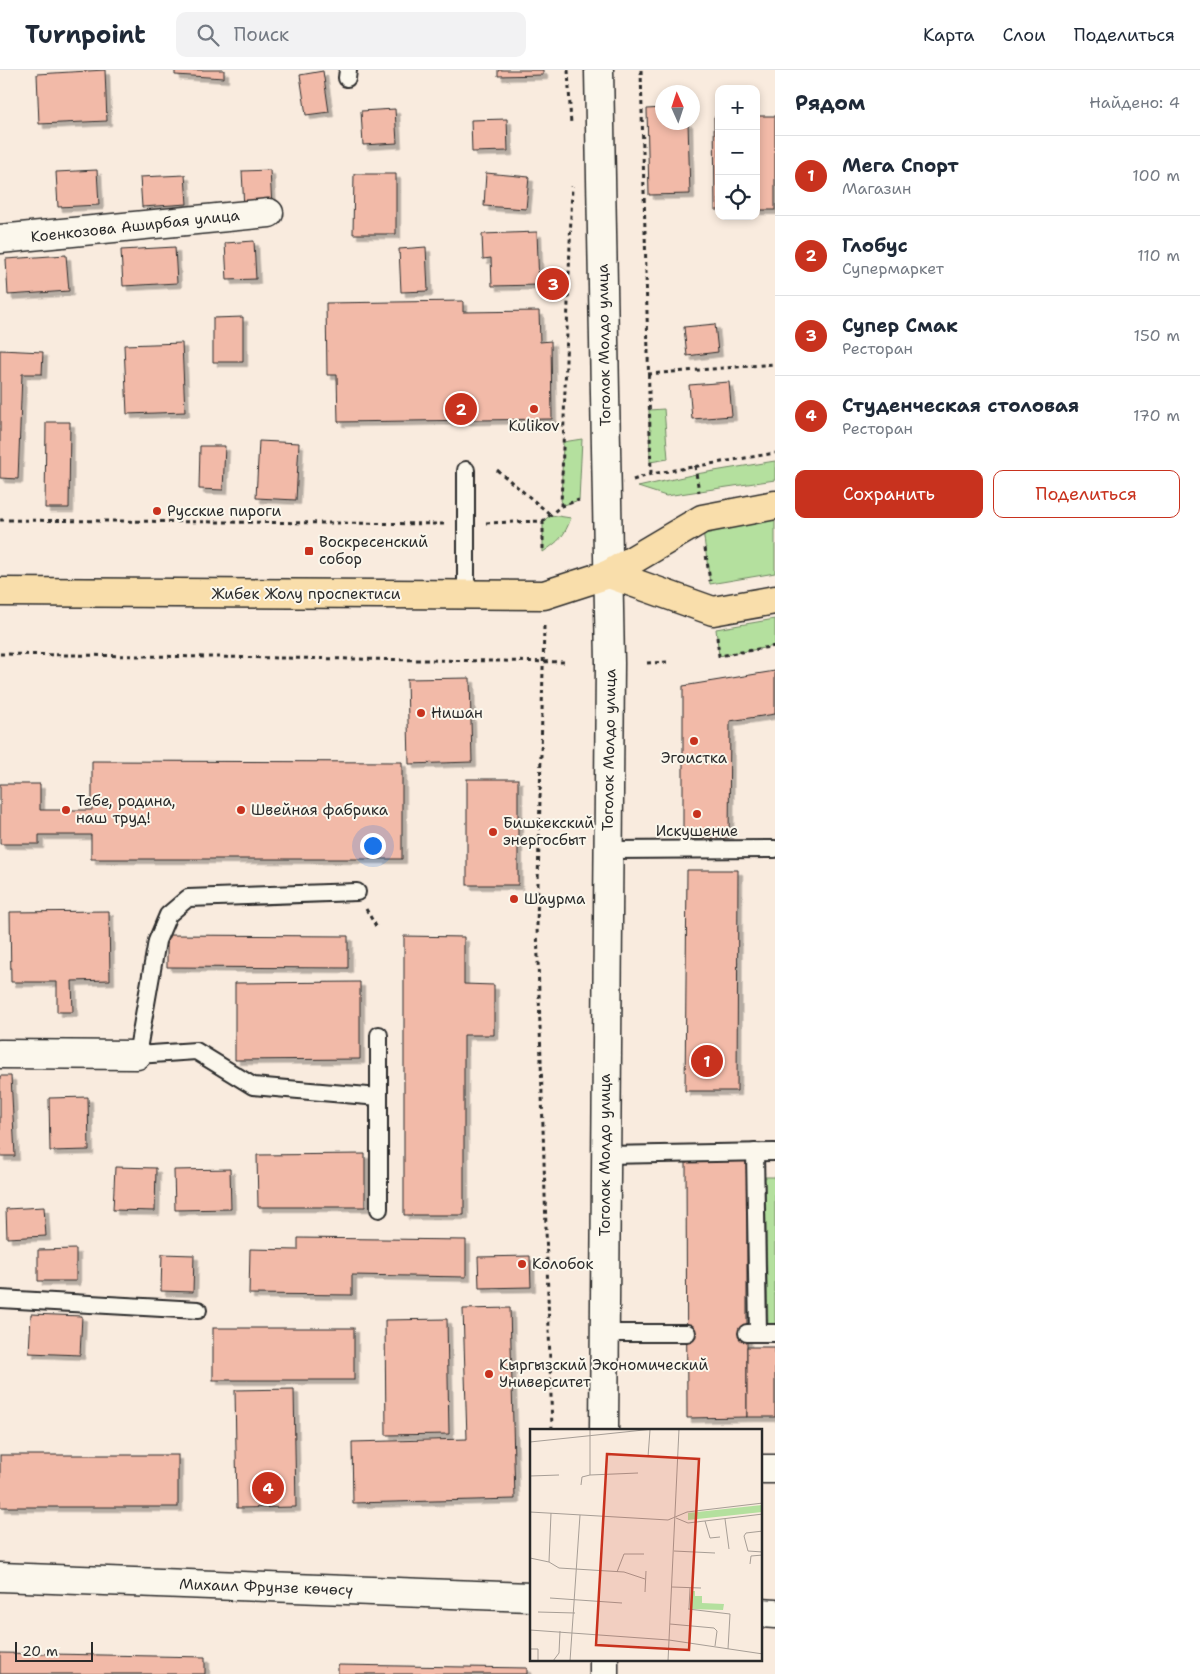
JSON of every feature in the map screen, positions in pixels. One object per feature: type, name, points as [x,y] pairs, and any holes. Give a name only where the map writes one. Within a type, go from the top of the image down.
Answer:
[{"type":"main road","name":"Тоголок Молдо улица","points":[[599,70],[609,574],[604,1429]]},
{"type":"main road","name":"Коенкозова Аширбая улица","points":[[0,239],[269,213]]},
{"type":"main road","name":"Жибек Жолу проспектиси","points":[[0,592],[544,595],[609,574],[702,518],[775,505]]},
{"type":"main road","points":[[609,574],[713,611],[775,600]]},
{"type":"main road","points":[[0,1054],[137,1055]]},
{"type":"main road","points":[[762,1468],[775,1469]]},
{"type":"main road","name":"Михаил Фрунзе көчөсү","points":[[0,1577],[530,1597]]},
{"type":"main road","points":[[762,1613],[775,1614]]},
{"type":"lane","points":[[466,470],[466,594]]},
{"type":"lane","points":[[608,850],[775,849]]},
{"type":"lane","points":[[357,892],[188,898],[168,915],[157,941],[137,1055],[196,1051],[253,1086],[379,1097]]},
{"type":"lane","points":[[379,1035],[379,1209]]},
{"type":"lane","points":[[754,1152],[753,1333],[775,1333]]},
{"type":"lane","points":[[605,1155],[775,1152]]},
{"type":"lane","points":[[0,1299],[198,1310]]},
{"type":"lane","points":[[604,1334],[687,1334]]},
{"type":"path","points":[[568,70],[571,126]]},
{"type":"path","points":[[641,70],[650,474]]},
{"type":"path","points":[[561,506],[572,183]]},
{"type":"path","points":[[648,374],[775,364]]},
{"type":"path","points":[[632,481],[650,474],[775,453]]},
{"type":"path","points":[[695,466],[699,492]]},
{"type":"path","points":[[496,470],[551,515]]},
{"type":"path","points":[[0,520],[466,524],[544,521],[561,506],[579,500]]},
{"type":"path","points":[[544,521],[544,552]]},
{"type":"path","points":[[704,539],[710,584]]},
{"type":"path","points":[[544,626],[537,926],[552,1429]]},
{"type":"path","points":[[716,629],[719,656],[775,646]]},
{"type":"path","points":[[0,654],[566,662]]},
{"type":"path","points":[[647,663],[669,662]]},
{"type":"green space","points":[[664,409],[668,459],[650,462],[649,410]]},
{"type":"green space","points":[[582,439],[579,500],[561,506],[563,442]]},
{"type":"green space","points":[[775,461],[775,480],[666,496],[638,487],[696,474]]},
{"type":"green space","points":[[551,515],[571,518],[560,538],[543,552],[543,521]]},
{"type":"green space","points":[[775,518],[775,573],[710,584],[703,530]]},
{"type":"green space","points":[[775,619],[775,646],[719,656],[716,629]]},
{"type":"green space","points":[[765,1177],[775,1177],[775,1327],[768,1327]]},
{"type":"building","points":[[105,70],[107,121],[39,124],[37,74]]},
{"type":"building","points":[[175,70],[224,70],[224,78],[175,75]]},
{"type":"building","points":[[498,70],[543,70],[543,75],[498,76]]},
{"type":"building","points":[[323,71],[329,112],[306,115],[300,75]]},
{"type":"building","points":[[655,108],[655,130],[688,130],[690,194],[649,195],[647,109]]},
{"type":"building","points":[[395,109],[397,143],[363,145],[361,111]]},
{"type":"building","points":[[760,116],[775,116],[775,210],[760,210]]},
{"type":"building","points":[[714,117],[715,117],[715,210]]},
{"type":"building","points":[[507,119],[508,151],[472,152],[471,120]]},
{"type":"building","points":[[97,170],[99,205],[58,207],[56,172]]},
{"type":"building","points":[[270,170],[272,207],[244,209],[242,171]]},
{"type":"building","points":[[486,173],[529,177],[526,209],[484,206]]},
{"type":"building","points":[[354,174],[396,174],[396,234],[353,234]]},
{"type":"building","points":[[185,175],[187,204],[142,207],[140,177]]},
{"type":"building","points":[[537,232],[539,285],[492,286],[491,258],[483,259],[482,234]]},
{"type":"building","points":[[254,241],[256,279],[227,280],[225,243]]},
{"type":"building","points":[[175,247],[177,283],[123,286],[121,250]]},
{"type":"building","points":[[426,247],[428,291],[401,292],[399,249]]},
{"type":"building","points":[[66,255],[69,291],[8,295],[6,259]]},
{"type":"building","points":[[463,301],[463,312],[539,311],[540,342],[551,341],[552,419],[338,422],[337,375],[327,375],[326,303]]},
{"type":"building","points":[[243,317],[243,362],[213,362],[213,318]]},
{"type":"building","points":[[715,324],[718,352],[687,356],[684,327]]},
{"type":"building","points":[[182,343],[185,412],[127,414],[124,345]]},
{"type":"building","points":[[0,350],[43,352],[42,374],[22,374],[18,479],[0,478]]},
{"type":"building","points":[[729,382],[732,416],[692,419],[689,385]]},
{"type":"building","points":[[46,422],[70,422],[69,508],[45,508]]},
{"type":"building","points":[[259,441],[299,443],[296,500],[256,498]]},
{"type":"building","points":[[200,446],[225,446],[223,490],[199,489]]},
{"type":"building","points":[[775,671],[775,714],[730,721],[729,838],[683,839],[683,686]]},
{"type":"building","points":[[470,678],[472,762],[409,764],[407,679]]},
{"type":"building","name":"Швейная фабрика","points":[[92,761],[402,762],[402,859],[91,859],[91,835],[39,835],[39,844],[0,844],[0,784],[40,784],[40,810],[92,810]]},
{"type":"building","name":"Бишкекский энергосбыт","points":[[467,779],[518,779],[518,885],[467,885]]},
{"type":"building","points":[[687,870],[738,870],[737,1091],[685,1091]]},
{"type":"building","points":[[109,911],[110,980],[72,981],[73,1012],[57,1012],[57,982],[11,982],[10,912]]},
{"type":"building","points":[[167,935],[348,936],[348,968],[167,967]]},
{"type":"building","points":[[404,936],[464,937],[464,984],[494,985],[494,1035],[464,1035],[464,1215],[404,1215]]},
{"type":"building","points":[[360,982],[360,1059],[235,1060],[235,983]]},
{"type":"building","points":[[0,1076],[11,1076],[15,1156],[0,1156]]},
{"type":"building","points":[[88,1097],[89,1150],[50,1151],[49,1098]]},
{"type":"building","points":[[365,1154],[365,1207],[258,1207],[257,1155]]},
{"type":"building","points":[[747,1161],[747,1417],[687,1418],[686,1162]]},
{"type":"building","points":[[115,1167],[156,1168],[155,1211],[113,1210]]},
{"type":"building","points":[[230,1169],[231,1209],[175,1210],[174,1170]]},
{"type":"building","points":[[44,1207],[46,1236],[7,1238],[6,1209]]},
{"type":"building","points":[[298,1238],[466,1240],[466,1277],[352,1275],[352,1295],[249,1294],[250,1249],[298,1250]]},
{"type":"building","points":[[76,1249],[76,1281],[38,1281],[38,1250]]},
{"type":"building","points":[[162,1254],[194,1255],[193,1292],[161,1291]]},
{"type":"building","points":[[530,1256],[531,1287],[479,1288],[478,1257]]},
{"type":"building","name":"Кыргызский Экономический Университет","points":[[510,1308],[515,1499],[353,1503],[352,1442],[467,1439],[463,1309]]},
{"type":"building","points":[[31,1314],[82,1316],[80,1355],[29,1353]]},
{"type":"building","points":[[447,1319],[449,1434],[386,1435],[385,1320]]},
{"type":"building","points":[[213,1328],[354,1328],[354,1380],[213,1380]]},
{"type":"building","points":[[747,1347],[775,1347],[775,1417],[747,1417]]},
{"type":"building","points":[[294,1389],[296,1507],[237,1508],[235,1390]]},
{"type":"building","points":[[0,1455],[178,1455],[178,1507],[0,1507]]},
{"type":"building","points":[[0,1653],[205,1657],[205,1674],[0,1674]]},
{"type":"building","points":[[338,1665],[527,1668],[527,1674],[338,1674]]},
{"type":"place","name":"Супер Смак","points":[[553,284]]},
{"type":"place","name":"Глобус","points":[[461,409]]},
{"type":"place","name":"Kulikov","points":[[534,409]]},
{"type":"place","name":"Русские пироги","points":[[157,511]]},
{"type":"place","name":"Воскресенский собор","points":[[309,551]]},
{"type":"place","name":"Нишан","points":[[421,713]]},
{"type":"place","name":"Эгоистка","points":[[694,741]]},
{"type":"place","name":"Тебе, родина, наш труд!","points":[[66,810]]},
{"type":"place","name":"Швейная фабрика","points":[[241,810]]},
{"type":"place","name":"Искушение","points":[[697,814]]},
{"type":"place","name":"Бишкекский энергосбыт","points":[[493,832]]},
{"type":"place","name":"Шаурма","points":[[514,899]]},
{"type":"place","name":"Мега Спорт","points":[[707,1061]]},
{"type":"place","name":"Колобок","points":[[522,1264]]},
{"type":"place","name":"Кыргызский Экономический Университет","points":[[489,1374]]},
{"type":"place","name":"Студенческая столовая","points":[[268,1488]]}]
